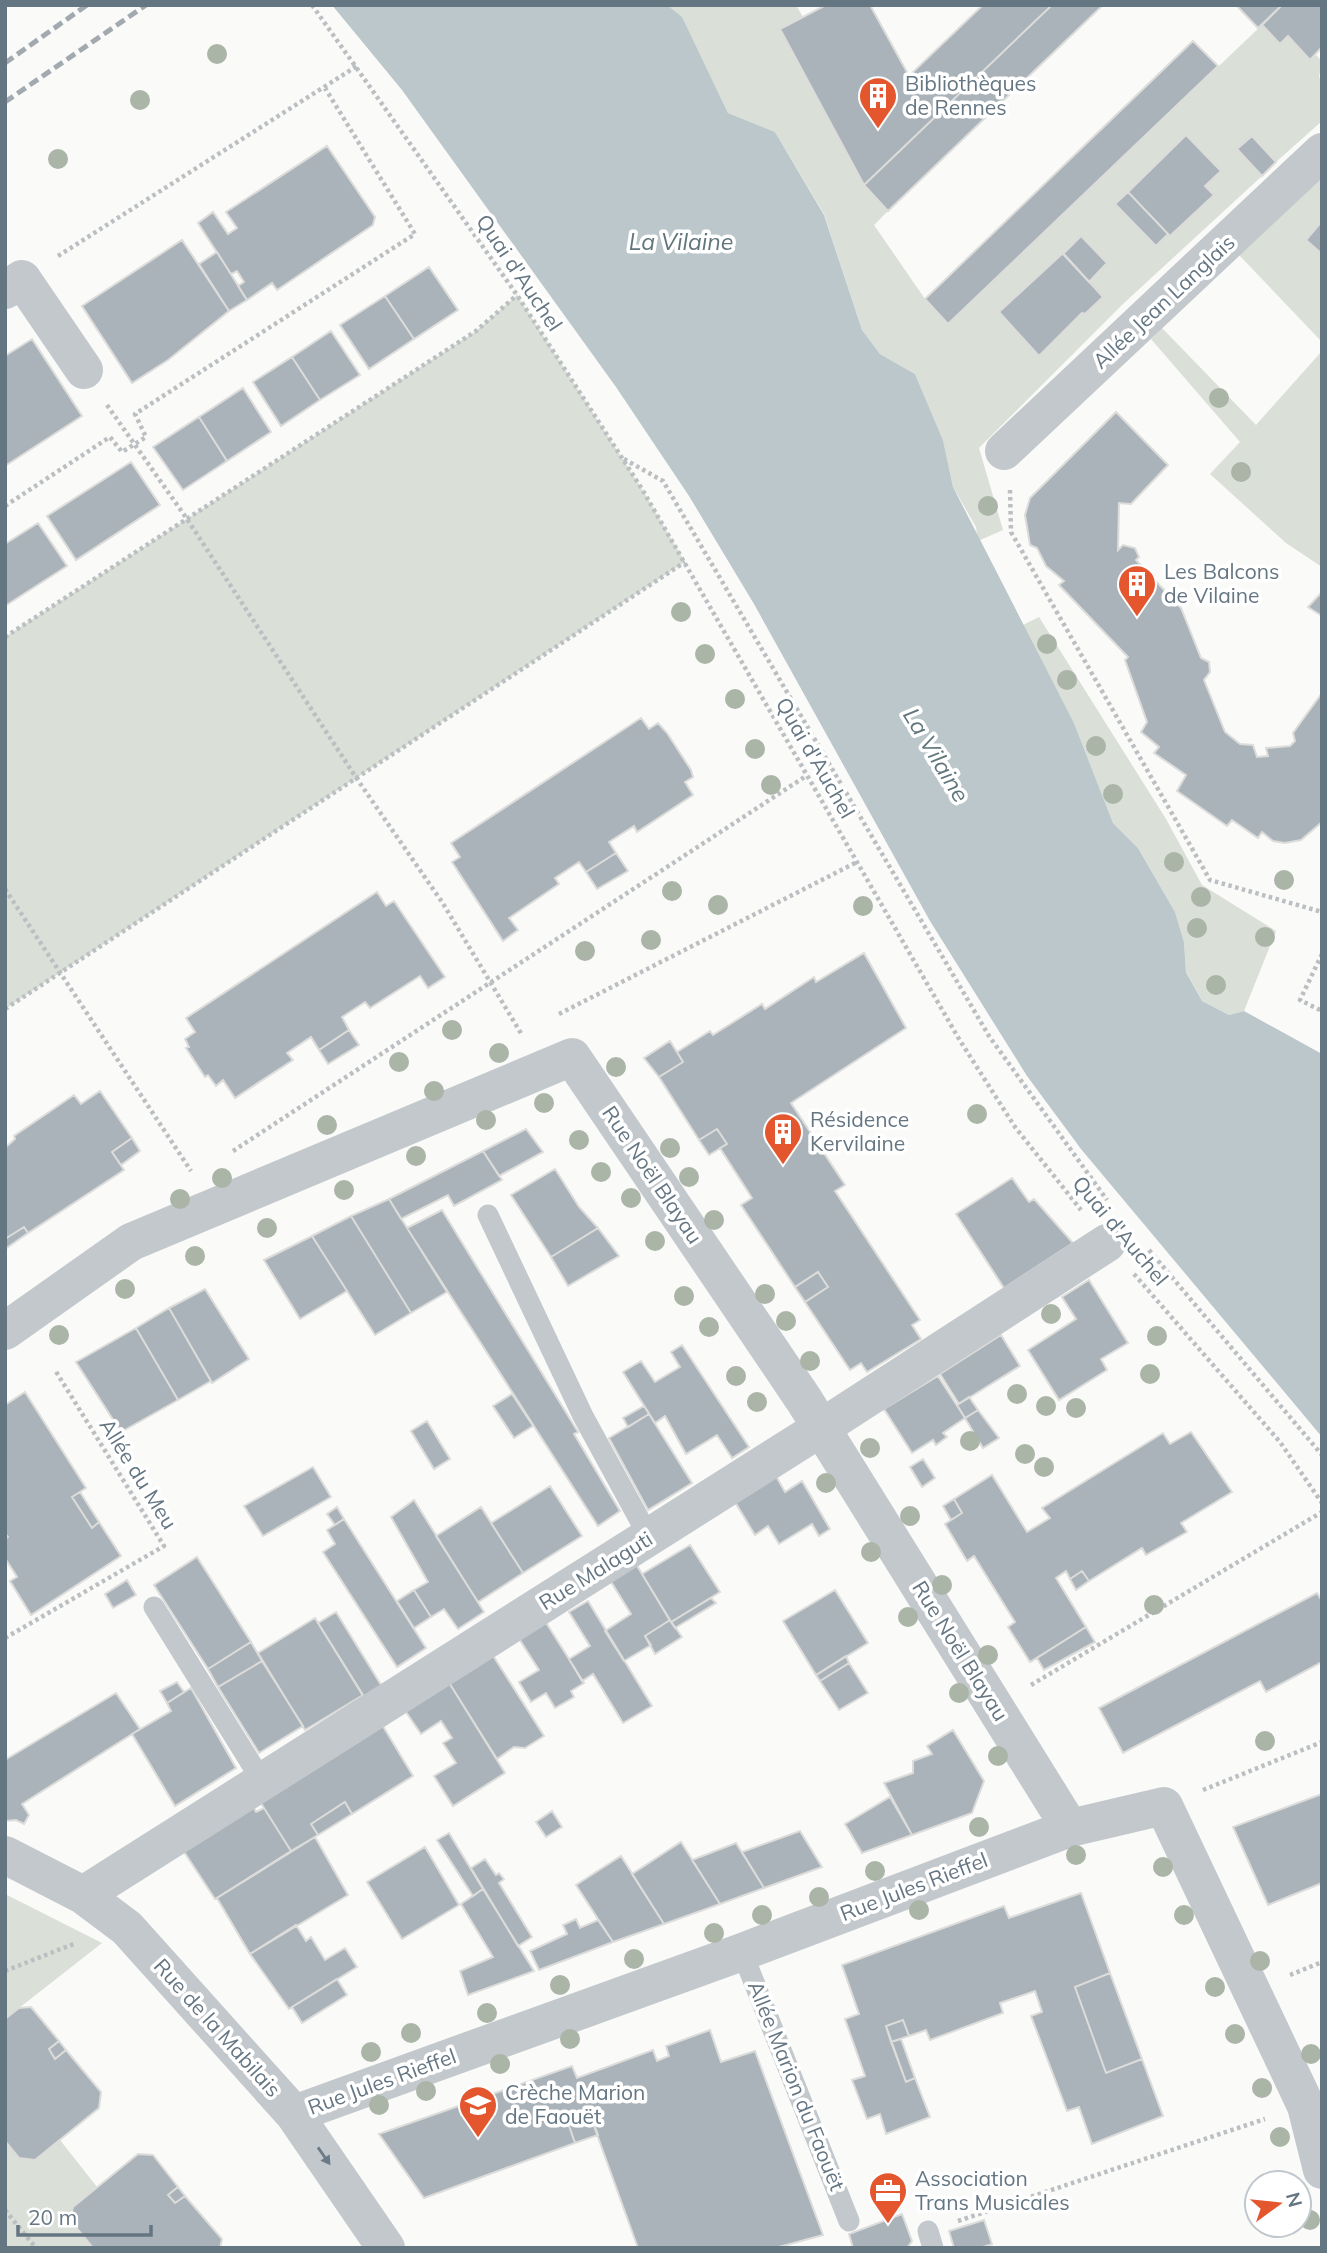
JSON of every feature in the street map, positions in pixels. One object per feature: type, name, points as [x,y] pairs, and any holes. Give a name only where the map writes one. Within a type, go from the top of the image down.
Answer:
[{"type":"street","name":"Allée Jean Langlais","points":[[1004,451],[1322,152]]},
{"type":"street","points":[[14,285],[84,370]]},
{"type":"street","name":"Rue Noël Blayau","points":[[5,1331],[131,1242],[572,1057],[821,1428],[1070,1828]]},
{"type":"street","name":"Rue Malaguti","points":[[83,1895],[821,1428],[1121,1231]]},
{"type":"street","points":[[1164,1806],[1306,2106],[1322,2171]]},
{"type":"street","name":"Rue Jules Rieffel","points":[[294,2114],[742,1952],[1070,1828],[1164,1806]]},
{"type":"street","name":"Rue de la Mabilais","points":[[5,1854],[83,1895],[127,1928],[294,2114],[386,2248]]},
{"type":"lane","points":[[488,1215],[583,1416],[649,1537]]},
{"type":"lane","points":[[154,1607],[262,1781]]},
{"type":"lane","name":"Allée Marion du Faouët","points":[[742,1952],[849,2221]]},
{"type":"path","name":"Quai d'Auchel","points":[[312,5],[517,295],[622,458],[685,562],[959,1039],[1015,1127],[1121,1231],[1280,1441],[1322,1503]]},
{"type":"path","points":[[14,285],[357,66]]},
{"type":"path","points":[[5,506],[110,437],[122,452],[134,445],[146,437],[135,414],[415,234],[325,88]]},
{"type":"path","points":[[5,637],[476,331],[517,295]]},
{"type":"path","points":[[84,370],[187,519],[357,779],[442,902],[542,1069]]},
{"type":"path","points":[[1004,451],[1012,532],[1210,880],[1322,912]]},
{"type":"path","points":[[622,458],[663,481],[989,1036],[1121,1231],[1322,1455]]},
{"type":"path","points":[[5,1009],[685,562]]},
{"type":"path","points":[[228,1154],[806,776]]},
{"type":"path","points":[[557,1015],[857,862]]},
{"type":"path","points":[[5,889],[215,1207]]},
{"type":"path","points":[[1322,954],[1300,1000],[1322,1011]]},
{"type":"path","points":[[521,1033],[533,1027]]},
{"type":"path","name":"Allée du Meu","points":[[5,1638],[164,1546],[55,1370]]},
{"type":"path","points":[[995,1707],[1322,1512]]},
{"type":"path","points":[[1164,1806],[1322,1742]]},
{"type":"path","points":[[5,1971],[83,1941]]},
{"type":"path","points":[[849,2221],[894,2205],[930,2239],[1306,2106]]},
{"type":"path","points":[[5,2210],[36,2248]]},
{"type":"shaded area","points":[[667,5],[796,5],[803,17],[780,30],[864,185],[888,211],[874,225],[925,299],[948,324],[1262,25],[1280,44],[1288,36],[1310,60],[1316,55],[1322,61],[1319,77],[1322,80],[1322,121],[1276,162],[1253,136],[1237,149],[1262,176],[1124,303],[979,448],[1003,530],[978,541],[976,527],[953,487],[943,440],[915,374],[880,354],[862,330],[824,214],[775,132],[728,113],[682,18]],"holes":[[[1081,236],[1106,263],[1089,282],[1102,297],[1039,356],[1001,310]]]},
{"type":"shaded area","points":[[1322,177],[1322,221],[1306,240],[1322,254],[1322,342],[1239,255]]},
{"type":"shaded area","points":[[517,295],[642,489],[685,562],[5,1009],[5,637],[476,331]]},
{"type":"shaded area","points":[[1162,328],[1256,425],[1322,351],[1322,567],[1286,543],[1210,474],[1240,442],[1151,339]]},
{"type":"shaded area","points":[[1039,617],[1166,819],[1202,885],[1276,931],[1244,1011],[1229,1015],[1202,1001],[1186,971],[1184,942],[1175,912],[1138,848],[1113,823],[1074,723],[1023,625]]},
{"type":"shaded area","points":[[5,1894],[102,1943],[5,2019]]},
{"type":"shaded area","points":[[60,2140],[97,2187],[73,2207],[70,2220],[93,2248],[5,2248],[5,2141],[19,2158],[35,2160]]},
{"type":"water","name":"La Vilaine","points":[[332,5],[667,5],[682,17],[728,113],[775,132],[824,215],[862,330],[880,354],[915,374],[943,440],[953,487],[1074,723],[1113,823],[1138,848],[1175,912],[1184,942],[1186,972],[1202,1001],[1229,1015],[1244,1011],[1322,1054],[1322,1437],[1081,1149],[1027,1076],[930,921],[754,604],[689,496],[616,387],[402,90]]},
{"type":"building","name":"Bibliothèques de Rennes","points":[[826,5],[870,5],[909,76],[983,5],[1052,5],[864,185],[780,29]]},
{"type":"building","points":[[1052,5],[1103,5],[888,211],[864,185]]},
{"type":"building","points":[[1236,5],[1282,5],[1258,28]]},
{"type":"building","points":[[1282,5],[1322,5],[1322,47],[1310,60],[1288,36],[1280,44],[1262,25]]},
{"type":"building","points":[[1193,41],[1218,66],[948,324],[925,299]]},
{"type":"building","points":[[1186,135],[1221,171],[1205,186],[1214,195],[1170,236],[1128,192]]},
{"type":"building","points":[[1252,136],[1276,162],[1262,176],[1237,149]]},
{"type":"building","points":[[327,146],[375,217],[373,225],[277,290],[272,283],[247,300],[238,286],[244,282],[237,271],[231,274],[198,223],[213,212],[228,234],[237,228],[226,212]]},
{"type":"building","points":[[1128,192],[1168,234],[1156,246],[1115,204]]},
{"type":"building","points":[[1322,221],[1322,254],[1306,240]]},
{"type":"building","points":[[1081,236],[1107,263],[1089,282],[1063,254]]},
{"type":"building","points":[[182,240],[229,311],[168,360],[132,383],[82,306]]},
{"type":"building","points":[[217,252],[247,300],[229,311],[199,264]]},
{"type":"building","points":[[1063,253],[1103,297],[1085,314],[1082,313],[1039,356],[999,312]]},
{"type":"building","points":[[429,267],[458,310],[414,339],[385,296]]},
{"type":"building","points":[[385,296],[414,339],[369,369],[340,325]]},
{"type":"building","points":[[331,331],[360,375],[320,400],[292,357]]},
{"type":"building","points":[[32,339],[82,416],[5,466],[5,356]]},
{"type":"building","points":[[292,357],[320,400],[281,426],[253,382]]},
{"type":"building","points":[[243,388],[271,432],[227,461],[199,417]]},
{"type":"building","name":"Les Balcons de Vilaine","points":[[1116,412],[1168,465],[1131,504],[1119,503],[1118,550],[1123,545],[1135,548],[1139,557],[1136,560],[1181,608],[1201,658],[1209,662],[1210,672],[1204,680],[1225,732],[1240,744],[1253,745],[1257,757],[1268,756],[1266,748],[1290,746],[1295,741],[1293,733],[1322,693],[1322,822],[1301,840],[1285,843],[1273,841],[1262,832],[1258,838],[1232,820],[1227,826],[1177,791],[1186,775],[1154,753],[1159,747],[1141,732],[1147,722],[1125,660],[1128,657],[1059,585],[1064,581],[1046,566],[1037,548],[1030,545],[1025,515],[1030,498]]},
{"type":"building","points":[[199,417],[227,461],[183,490],[153,447]]},
{"type":"building","points":[[131,462],[160,505],[76,560],[47,516]]},
{"type":"building","points":[[38,523],[67,566],[5,606],[5,544]]},
{"type":"building","points":[[1322,592],[1322,616],[1308,607]]},
{"type":"building","points":[[641,718],[649,729],[658,723],[667,733],[691,770],[693,777],[685,782],[693,795],[637,832],[634,826],[609,842],[616,853],[586,872],[579,862],[555,878],[559,884],[509,918],[518,930],[503,941],[452,862],[460,857],[451,843]]},
{"type":"building","points":[[616,853],[628,871],[597,889],[586,872]]},
{"type":"building","points":[[377,892],[386,906],[394,901],[445,977],[428,988],[420,976],[370,1008],[365,1002],[342,1017],[349,1030],[319,1050],[311,1037],[287,1053],[293,1060],[235,1098],[223,1080],[216,1086],[208,1075],[205,1077],[186,1048],[189,1047],[185,1039],[195,1032],[186,1018]]},
{"type":"building","name":"Résidence Kervilaine","points":[[864,953],[906,1028],[791,1103],[845,1185],[835,1191],[920,1320],[912,1325],[921,1339],[867,1372],[861,1363],[850,1370],[805,1302],[828,1287],[818,1272],[795,1287],[741,1205],[752,1198],[720,1148],[727,1144],[717,1129],[699,1140],[659,1077],[683,1062],[677,1052],[710,1031],[713,1035],[762,1004],[765,1009],[814,977],[816,982]]},
{"type":"building","points":[[349,1030],[359,1045],[328,1064],[319,1050]]},
{"type":"building","points":[[670,1041],[683,1062],[659,1077],[644,1058]]},
{"type":"building","points":[[100,1091],[132,1138],[112,1152],[124,1170],[28,1233],[24,1227],[5,1239],[5,1148],[15,1139],[14,1136],[74,1095],[81,1104]]},
{"type":"building","points":[[526,1129],[543,1152],[499,1176],[483,1151]]},
{"type":"building","points":[[717,1129],[727,1144],[709,1155],[699,1140]]},
{"type":"building","points":[[132,1138],[140,1151],[121,1165],[112,1152]]},
{"type":"building","points":[[483,1151],[502,1180],[454,1206],[448,1195],[401,1219],[389,1199]]},
{"type":"building","points":[[555,1169],[579,1207],[598,1228],[551,1257],[511,1195]]},
{"type":"building","points":[[1012,1178],[1029,1202],[1034,1199],[1073,1243],[1004,1288],[956,1214]]},
{"type":"building","points":[[389,1199],[447,1292],[411,1313],[351,1216]]},
{"type":"building","points":[[442,1210],[578,1432],[574,1434],[620,1511],[598,1526],[407,1228]]},
{"type":"building","points":[[351,1216],[411,1313],[375,1335],[312,1236]]},
{"type":"building","points":[[24,1227],[28,1233],[5,1249],[5,1239]]},
{"type":"building","points":[[598,1228],[619,1256],[568,1286],[551,1257]]},
{"type":"building","points":[[312,1236],[347,1291],[300,1319],[264,1260]]},
{"type":"building","points":[[818,1272],[828,1287],[805,1302],[795,1287]]},
{"type":"building","points":[[1089,1280],[1128,1343],[1101,1359],[1107,1370],[1059,1400],[1028,1350],[1076,1319],[1062,1297]]},
{"type":"building","points":[[205,1289],[249,1359],[212,1383],[169,1308]]},
{"type":"building","points":[[169,1308],[211,1381],[178,1400],[136,1328]]},
{"type":"building","points":[[136,1328],[178,1400],[121,1432],[76,1362]]},
{"type":"building","points":[[1001,1335],[1020,1366],[959,1404],[940,1374]]},
{"type":"building","points":[[682,1345],[749,1447],[732,1458],[717,1435],[686,1454],[665,1416],[655,1423],[623,1372],[641,1361],[655,1382],[680,1367],[671,1352]]},
{"type":"building","points":[[938,1376],[965,1418],[943,1433],[947,1437],[936,1445],[933,1440],[912,1453],[884,1409]]},
{"type":"building","points":[[25,1392],[86,1488],[72,1497],[92,1528],[99,1522],[121,1556],[31,1615],[10,1581],[17,1577],[5,1558],[5,1539],[8,1537],[5,1533],[5,1405]]},
{"type":"building","points":[[512,1394],[533,1426],[514,1438],[493,1406]]},
{"type":"building","points":[[969,1397],[978,1410],[965,1418],[957,1405]]},
{"type":"building","points":[[644,1406],[649,1414],[628,1427],[623,1418]]},
{"type":"building","points":[[978,1410],[999,1438],[983,1448],[965,1418]]},
{"type":"building","points":[[649,1414],[692,1483],[648,1510],[609,1438]]},
{"type":"building","points":[[427,1421],[450,1459],[434,1469],[411,1431]]},
{"type":"building","points":[[1191,1432],[1232,1492],[1181,1523],[1187,1532],[1146,1555],[1142,1548],[1089,1581],[1082,1571],[1070,1579],[1066,1571],[1056,1578],[1086,1627],[1030,1662],[1008,1627],[1015,1622],[974,1556],[967,1561],[945,1524],[962,1513],[954,1499],[992,1475],[1027,1532],[1050,1518],[1042,1508],[1163,1433],[1170,1444]]},
{"type":"building","points":[[923,1459],[935,1478],[922,1487],[910,1467]]},
{"type":"building","points":[[313,1467],[331,1497],[263,1536],[244,1506]]},
{"type":"building","points":[[776,1476],[785,1492],[802,1481],[830,1529],[819,1536],[812,1524],[779,1544],[768,1526],[755,1535],[735,1502]]},
{"type":"building","points":[[550,1486],[582,1536],[523,1573],[491,1523]]},
{"type":"building","points":[[80,1492],[99,1522],[92,1528],[72,1497]]},
{"type":"building","points":[[954,1499],[962,1513],[951,1520],[943,1506]]},
{"type":"building","points":[[414,1500],[484,1612],[458,1629],[444,1609],[431,1617],[414,1590],[428,1582],[391,1517]]},
{"type":"building","points":[[337,1507],[344,1519],[335,1525],[327,1514]]},
{"type":"building","points":[[481,1507],[523,1573],[478,1602],[436,1536]]},
{"type":"building","points":[[344,1519],[426,1648],[397,1667],[323,1552],[335,1544],[327,1530]]},
{"type":"building","points":[[690,1545],[720,1592],[671,1622],[642,1574]]},
{"type":"building","points":[[197,1557],[251,1642],[208,1669],[154,1585]]},
{"type":"building","points":[[636,1564],[670,1620],[645,1636],[651,1645],[624,1661],[605,1631],[631,1614],[610,1580]]},
{"type":"building","points":[[1082,1571],[1089,1581],[1076,1590],[1070,1579]]},
{"type":"building","points":[[127,1580],[136,1595],[113,1608],[105,1594]]},
{"type":"building","points":[[414,1590],[431,1617],[414,1628],[397,1601]]},
{"type":"building","points":[[835,1590],[868,1643],[816,1675],[783,1621]]},
{"type":"building","points":[[1317,1593],[1322,1601],[1322,1662],[1266,1692],[1260,1681],[1123,1753],[1099,1708]]},
{"type":"building","points":[[711,1598],[716,1603],[675,1628],[671,1622]]},
{"type":"building","points":[[588,1601],[652,1706],[623,1723],[593,1674],[582,1681],[569,1659],[590,1646],[569,1612]]},
{"type":"building","points":[[336,1612],[386,1693],[368,1704],[318,1623]]},
{"type":"building","points":[[315,1618],[363,1695],[305,1730],[258,1653]]},
{"type":"building","points":[[670,1620],[682,1637],[655,1654],[645,1636]]},
{"type":"building","points":[[545,1621],[584,1683],[571,1691],[574,1697],[555,1708],[546,1693],[531,1702],[519,1682],[539,1670],[518,1637]]},
{"type":"building","points":[[1086,1627],[1095,1642],[1044,1670],[1037,1658]]},
{"type":"building","points":[[251,1642],[262,1661],[218,1687],[208,1669]]},
{"type":"building","points":[[492,1654],[544,1736],[525,1748],[514,1747],[497,1759],[448,1681]]},
{"type":"building","points":[[846,1656],[849,1663],[820,1681],[816,1675]]},
{"type":"building","points":[[262,1661],[303,1726],[259,1753],[218,1687]]},
{"type":"building","points":[[849,1663],[868,1693],[839,1710],[820,1681]]},
{"type":"building","points":[[448,1681],[505,1773],[453,1806],[434,1776],[456,1763],[443,1743],[452,1738],[441,1721],[421,1734],[404,1709]]},
{"type":"building","points":[[177,1682],[184,1692],[167,1703],[160,1691]]},
{"type":"building","points":[[191,1688],[236,1768],[175,1806],[132,1734],[171,1711],[167,1703]]},
{"type":"building","points":[[116,1693],[140,1729],[22,1804],[29,1815],[24,1824],[16,1820],[5,1821],[5,1760]]},
{"type":"building","points":[[381,1723],[413,1776],[352,1814],[345,1802],[311,1824],[318,1835],[291,1851],[259,1800]]},
{"type":"building","points":[[953,1730],[984,1781],[972,1813],[912,1835],[884,1783],[913,1773],[913,1761],[932,1754],[927,1746]]},
{"type":"building","points":[[1322,1794],[1322,1883],[1268,1905],[1233,1827]]},
{"type":"building","points":[[890,1797],[912,1835],[862,1853],[845,1824]]},
{"type":"building","points":[[345,1802],[352,1814],[318,1835],[311,1824]]},
{"type":"building","points":[[252,1804],[256,1812],[264,1808],[291,1851],[215,1899],[181,1847]]},
{"type":"building","points":[[552,1811],[562,1827],[546,1837],[536,1822]]},
{"type":"building","points":[[800,1831],[822,1867],[764,1888],[742,1852]]},
{"type":"building","points":[[449,1833],[483,1889],[473,1896],[437,1840]]},
{"type":"building","points":[[315,1837],[348,1895],[250,1954],[217,1898]]},
{"type":"building","points":[[681,1842],[720,1904],[664,1924],[632,1874]]},
{"type":"building","points":[[736,1843],[764,1888],[720,1904],[692,1860]]},
{"type":"building","points":[[425,1847],[459,1905],[402,1939],[367,1882]]},
{"type":"building","points":[[621,1856],[664,1924],[613,1942],[576,1885]]},
{"type":"building","points":[[485,1859],[496,1875],[499,1873],[504,1879],[499,1883],[532,1937],[518,1946],[471,1868]]},
{"type":"building","points":[[483,1889],[534,1971],[468,1995],[460,1971],[493,1957],[461,1904]]},
{"type":"building","points":[[1081,1893],[1110,1973],[1075,1987],[1106,2073],[1142,2059],[1163,2116],[1092,2144],[1079,2107],[1067,2111],[1031,2016],[1042,2012],[1035,1991],[1000,2003],[1003,2013],[930,2040],[926,2030],[909,2036],[903,2020],[886,2026],[906,2082],[915,2078],[930,2117],[886,2134],[880,2114],[867,2119],[852,2080],[865,2076],[845,2019],[859,2014],[842,1965],[1004,1906],[1009,1918]]},
{"type":"building","points":[[576,1919],[580,1928],[598,1920],[613,1942],[539,1970],[530,1951],[567,1934],[563,1925]]},
{"type":"building","points":[[296,1925],[306,1941],[311,1937],[325,1960],[345,1948],[357,1967],[289,2009],[250,1954]]},
{"type":"building","points":[[1110,1973],[1142,2059],[1106,2073],[1075,1987]]},
{"type":"building","points":[[337,1979],[347,1995],[302,2023],[292,2007]]},
{"type":"building","points":[[31,2007],[59,2041],[49,2049],[55,2059],[66,2050],[101,2092],[99,2108],[35,2160],[19,2158],[5,2141],[5,2019],[19,2008]]},
{"type":"building","points":[[903,2020],[909,2036],[891,2042],[886,2026]]},
{"type":"building","name":"Crèche Marion de Faouët","points":[[710,2030],[721,2062],[755,2051],[823,2235],[775,2248],[638,2248],[590,2115],[568,2123],[575,2143],[424,2198],[379,2134],[572,2066],[577,2078],[653,2050],[657,2061],[669,2056],[666,2046]]},
{"type":"building","points":[[901,2039],[915,2078],[906,2082],[891,2042]]},
{"type":"building","points":[[59,2041],[66,2050],[55,2059],[49,2049]]},
{"type":"building","points":[[590,2115],[598,2135],[575,2143],[568,2123]]},
{"type":"building","points":[[138,2154],[153,2155],[178,2187],[168,2195],[175,2203],[185,2196],[222,2239],[220,2248],[93,2248],[70,2220],[73,2207]]},
{"type":"building","points":[[178,2187],[185,2196],[175,2203],[168,2195]]},
{"type":"building","name":"Association Trans Musicales","points":[[902,2214],[912,2241],[907,2248],[853,2248],[849,2234]]},
{"type":"building","points":[[984,2220],[992,2244],[980,2248],[954,2248],[949,2231]]},
{"type":"railway","points":[[5,63],[87,5]]},
{"type":"railway","points":[[5,102],[146,5]]},
{"type":"place","name":"Bibliothèques de Rennes","points":[[878,130]]},
{"type":"place","name":"Les Balcons de Vilaine","points":[[1137,618]]},
{"type":"place","name":"Résidence Kervilaine","points":[[783,1166]]},
{"type":"place","name":"Crèche Marion de Faouët","points":[[478,2139]]},
{"type":"place","name":"Association Trans Musicales","points":[[888,2225]]}]
